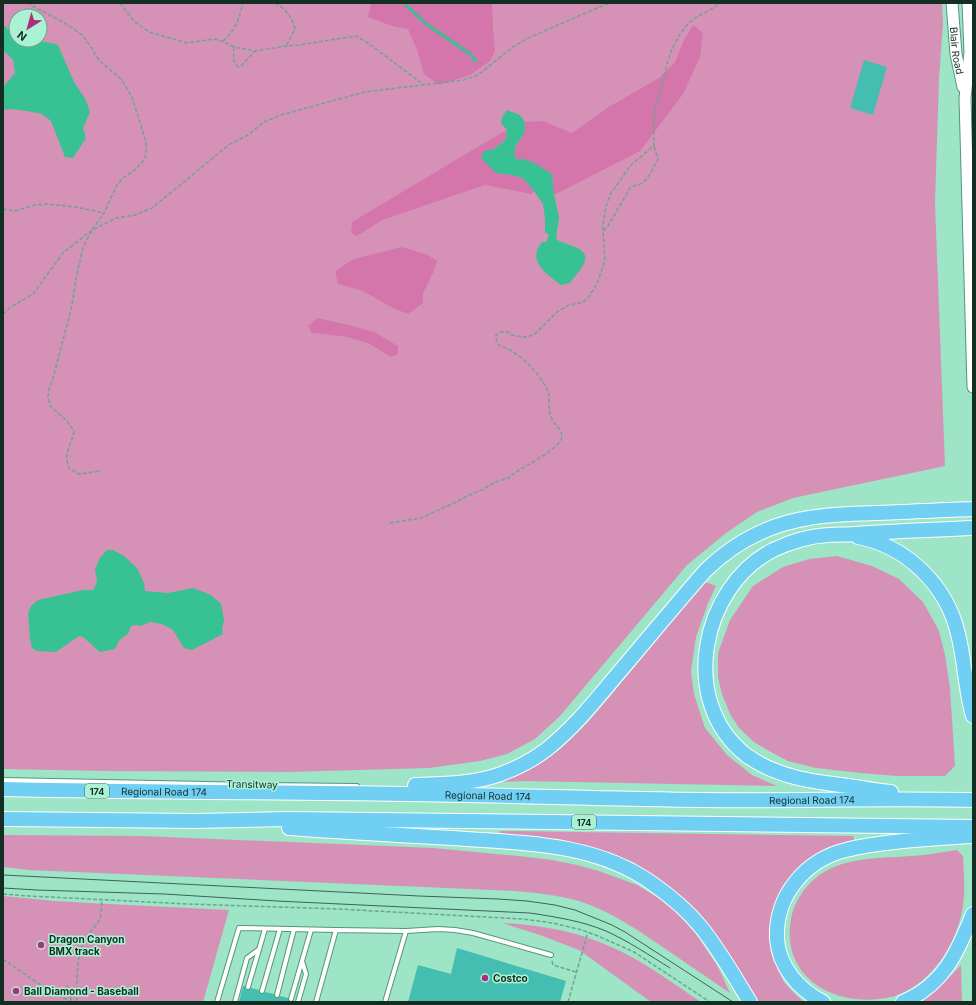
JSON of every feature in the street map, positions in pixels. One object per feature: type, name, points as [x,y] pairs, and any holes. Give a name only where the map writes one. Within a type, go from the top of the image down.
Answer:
[{"type":"highway","points":[[190,792],[440,784],[471,782],[500,774],[537,756],[554,743],[592,704],[706,570],[752,536],[785,523],[822,516],[973,509]]},
{"type":"highway","points":[[923,799],[913,794],[887,792],[797,778],[776,772],[756,762],[730,740],[712,709],[707,689],[705,666],[708,642],[717,611],[735,581],[751,566],[772,551],[783,546],[809,538],[828,535],[973,528]]},
{"type":"highway","points":[[844,535],[862,538],[889,548],[916,565],[936,586],[951,611],[958,633],[969,704],[973,716]]},
{"type":"highway","name":"Regional Road 174","points":[[3,789],[708,800],[973,800]]},
{"type":"highway","name":"174","points":[[7,819],[195,821],[287,819],[973,827]]},
{"type":"highway","points":[[195,821],[545,846],[574,850],[606,859],[653,883],[674,899],[691,915],[715,945],[750,1002]]},
{"type":"highway","points":[[824,1002],[808,992],[794,979],[784,964],[779,950],[777,929],[778,919],[787,894],[796,880],[814,864],[845,850],[894,842],[973,836]]},
{"type":"highway","points":[[903,1002],[929,986],[945,970],[957,951],[973,914]]},
{"type":"main road","name":"Blair Road","points":[[952,3],[956,54],[965,98]]},
{"type":"main road","name":"Blair Road","points":[[968,3],[970,52],[965,98],[973,387]]},
{"type":"lane","name":"Transitway","points":[[3,780],[357,786]]},
{"type":"lane","points":[[217,1002],[239,928],[406,931],[438,929],[456,930],[473,933],[551,955]]},
{"type":"lane","points":[[248,987],[265,929]]},
{"type":"lane","points":[[262,991],[280,929]]},
{"type":"lane","points":[[277,995],[294,929]]},
{"type":"lane","points":[[291,999],[311,930]]},
{"type":"lane","points":[[316,1002],[336,930]]},
{"type":"lane","points":[[385,1002],[406,931]]},
{"type":"lane","points":[[235,1002],[247,958],[258,950]]},
{"type":"lane","points":[[298,1002],[306,974],[302,961]]},
{"type":"path","points":[[27,3],[65,22],[82,35],[101,62],[121,79],[132,97],[146,142],[146,154],[144,160],[117,185],[104,213],[85,243],[77,274],[71,310],[48,396],[50,406],[66,420],[74,431],[67,454],[69,468],[79,474],[101,471]]},
{"type":"path","points":[[120,3],[134,21],[149,32],[187,42],[214,39],[234,47],[255,51],[356,36],[368,43],[424,85]]},
{"type":"path","points":[[222,41],[237,25],[243,3]]},
{"type":"path","points":[[275,3],[281,6],[291,18],[295,29],[286,46]]},
{"type":"path","points":[[3,314],[11,306],[33,294],[62,253],[92,230],[116,218],[135,215],[152,208],[230,144],[248,135],[264,122],[281,115],[365,92],[464,80],[478,75],[512,47],[528,38],[609,3]]},
{"type":"path","points":[[603,231],[608,226],[630,188],[641,184],[647,179],[658,159],[654,147],[655,110],[666,65],[674,43],[689,22],[715,7],[719,3]]},
{"type":"path","points":[[234,47],[234,64],[238,67],[241,66],[255,51]]},
{"type":"path","points":[[390,523],[421,518],[484,489],[495,482],[509,478],[546,454],[561,441],[562,435],[560,430],[551,420],[548,408],[548,390],[537,374],[525,361],[510,350],[499,346],[496,341],[496,335],[500,332],[508,332],[512,335],[524,338],[530,336],[536,333],[557,312],[569,305],[583,302],[588,298],[597,284],[605,260],[603,231],[606,206],[611,193],[631,165],[654,147]]},
{"type":"path","points":[[3,209],[15,211],[35,205],[47,204],[76,207],[104,213]]},
{"type":"path","points":[[3,894],[102,899],[100,918],[85,940],[81,950],[78,976],[78,1002]]},
{"type":"path","points":[[568,1002],[588,932]]},
{"type":"path","points":[[551,955],[553,965],[577,973]]},
{"type":"path","points":[[3,959],[42,986],[59,996],[72,1001]]},
{"type":"path","points":[[67,985],[72,1001]]},
{"type":"shaded area","points":[[3,3],[942,3],[943,23],[939,78],[935,203],[945,466],[793,498],[757,512],[726,533],[687,565],[560,716],[535,739],[507,754],[480,761],[429,768],[288,772],[3,769]]},
{"type":"shaded area","points":[[371,3],[490,3],[492,5],[495,51],[490,61],[470,75],[439,85],[424,74],[417,50],[408,29],[392,26],[368,17]]},
{"type":"shaded area","points":[[3,25],[8,29],[8,48],[48,48],[48,42],[58,45],[74,82],[86,100],[90,112],[83,128],[86,138],[73,158],[65,157],[51,121],[42,114],[11,109],[3,110],[3,87],[15,73],[13,60],[3,50]]},
{"type":"shaded area","points":[[693,25],[703,33],[700,57],[683,94],[640,151],[554,195],[552,174],[514,159],[515,147],[524,134],[525,122],[543,121],[572,133],[607,108],[659,78],[675,62],[683,42]]},
{"type":"shaded area","points":[[507,110],[520,115],[525,122],[524,134],[515,147],[515,159],[524,159],[534,163],[552,174],[554,195],[559,217],[556,239],[578,249],[585,257],[585,262],[570,283],[561,285],[545,272],[537,261],[536,255],[538,249],[542,242],[546,242],[549,235],[545,232],[543,204],[534,191],[523,178],[496,173],[481,158],[484,151],[494,149],[506,139],[507,130],[501,123],[502,117]]},
{"type":"shaded area","points":[[507,130],[506,139],[494,149],[484,151],[496,173],[523,178],[534,191],[532,194],[485,185],[382,220],[357,236],[351,233],[352,222]]},
{"type":"shaded area","points":[[402,247],[428,255],[437,261],[423,293],[423,303],[408,314],[393,308],[363,291],[338,284],[335,271],[354,259]]},
{"type":"shaded area","points":[[317,318],[374,332],[398,346],[398,354],[391,357],[370,344],[348,337],[312,333],[308,326]]},
{"type":"shaded area","points":[[107,550],[113,550],[124,556],[137,568],[144,583],[145,591],[168,593],[193,588],[211,595],[221,604],[224,620],[222,629],[223,634],[192,650],[184,648],[173,630],[162,624],[150,622],[141,626],[131,626],[128,634],[119,641],[115,649],[100,652],[83,637],[79,636],[56,652],[37,651],[32,648],[28,613],[31,606],[38,600],[83,590],[93,590],[97,582],[95,569],[100,558]]},
{"type":"shaded area","points":[[837,556],[872,566],[899,579],[923,602],[939,631],[945,655],[950,688],[955,766],[945,776],[897,776],[860,773],[816,768],[788,761],[754,742],[739,728],[730,714],[722,694],[718,677],[718,653],[730,620],[753,586],[783,567],[809,559]]},
{"type":"shaded area","points":[[705,582],[716,586],[708,603],[696,637],[691,671],[694,694],[705,728],[727,755],[752,775],[777,786],[523,781],[501,782],[544,761],[570,740],[588,722]]},
{"type":"shaded area","points":[[500,831],[853,836],[855,843],[822,852],[811,858],[792,874],[778,898],[773,955],[784,982],[804,1002],[758,1002],[737,967],[667,886],[635,863],[609,852],[570,844],[499,838]]},
{"type":"shaded area","points":[[3,835],[142,836],[433,848],[519,856],[577,865],[599,871],[637,885],[657,897],[676,912],[696,934],[718,967],[730,993],[624,922],[591,905],[563,897],[515,891],[29,870],[3,867]]},
{"type":"shaded area","points":[[957,850],[963,856],[963,909],[957,928],[946,952],[931,972],[921,981],[895,996],[860,1000],[842,997],[826,991],[812,982],[801,970],[793,955],[790,938],[791,919],[796,904],[803,891],[819,875],[836,866],[857,861],[918,856]]},
{"type":"shaded area","points":[[3,896],[55,901],[229,910],[203,1002],[3,1002]]},
{"type":"shaded area","points":[[502,923],[530,925],[557,930],[583,936],[609,946],[645,965],[701,1002],[651,1002],[579,950],[540,935]]},
{"type":"shaded area","points":[[961,965],[962,1002],[922,1002],[942,984]]},
{"type":"building","points":[[864,60],[887,67],[873,115],[850,108]]},
{"type":"building","name":"Costco","points":[[457,948],[566,981],[560,1002],[408,1002],[418,965],[451,974]]},
{"type":"building","points":[[243,986],[245,986],[247,990],[251,988],[259,990],[261,994],[265,992],[274,994],[276,998],[280,996],[288,998],[289,1002],[239,1002]]},
{"type":"waterway","points":[[404,3],[425,23],[470,54],[476,61]]},
{"type":"tram line","points":[[3,875],[498,899],[555,905],[575,910],[625,932],[733,1002]]},
{"type":"tram line","points":[[3,888],[164,894],[530,913],[578,922],[606,931],[670,968]]},
{"type":"place","name":"Dragon Canyon BMX track","points":[[41,945]]},
{"type":"place","name":"Costco","points":[[485,978]]},
{"type":"place","name":"Ball Diamond - Baseball","points":[[16,991]]}]
